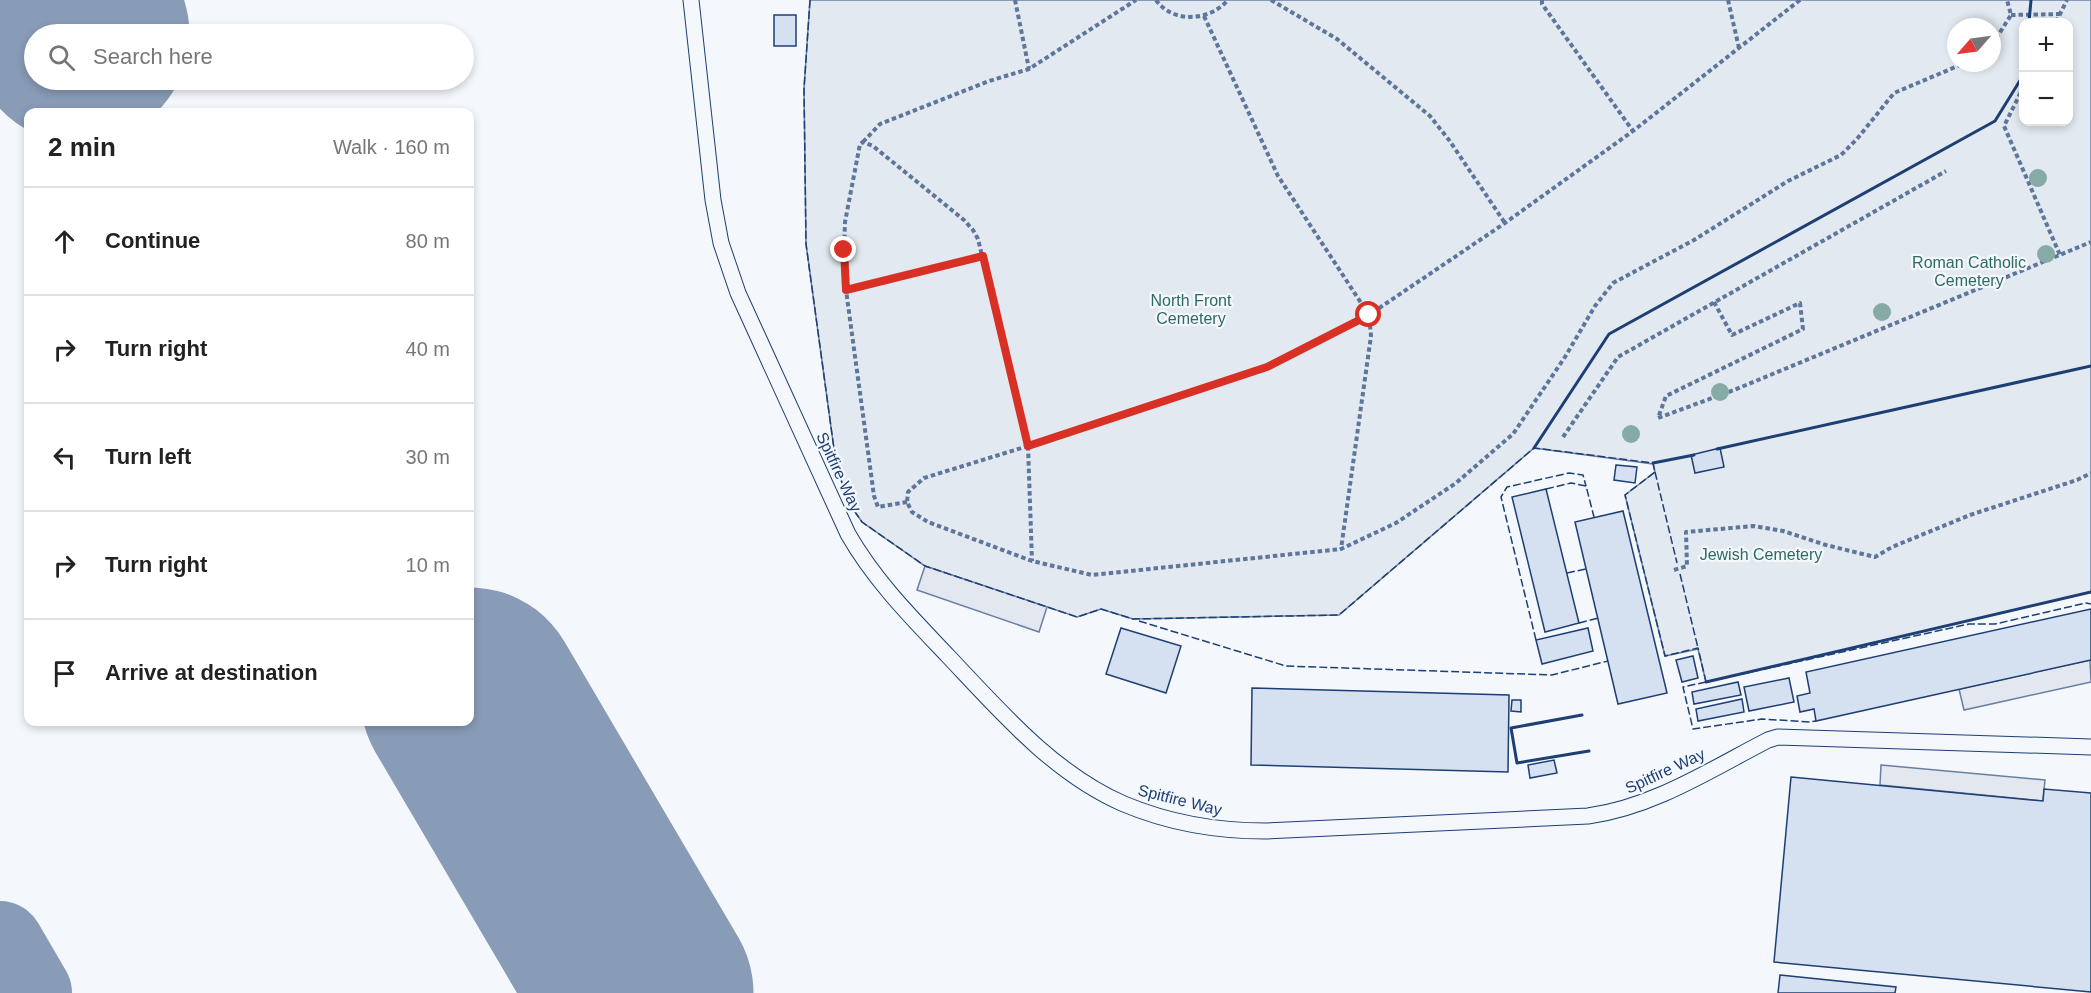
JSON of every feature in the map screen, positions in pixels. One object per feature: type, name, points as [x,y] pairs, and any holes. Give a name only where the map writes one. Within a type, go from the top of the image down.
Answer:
[{"type":"lane","name":"Spitfire Way","points":[[691,0],[713,200],[721,243],[738,293],[848,534],[878,580],[986,696],[1066,770],[1110,797],[1133,808],[1164,818],[1233,831],[1588,816],[1614,813],[1653,800],[1768,740],[1778,737],[2091,747]]},
{"type":"path","points":[[1015,0],[1029,69]]},
{"type":"path","points":[[907,502],[878,507],[874,496],[846,290],[845,222],[860,144],[880,124],[989,81],[1029,69],[1136,0]]},
{"type":"path","points":[[1156,0],[1173,13],[1188,17],[1204,16],[1216,11],[1228,0]]},
{"type":"path","points":[[1271,0],[1337,39],[1430,116],[1505,223]]},
{"type":"path","points":[[1542,0],[1542,4],[1633,131]]},
{"type":"path","points":[[1728,0],[1739,48]]},
{"type":"path","points":[[1800,0],[1633,131],[1505,223],[1369,315],[1267,367],[924,478],[908,492],[907,502],[912,512],[928,522],[1032,561],[1092,575],[1341,549],[1396,523],[1436,497],[1513,434],[1565,357],[1595,306],[1613,283],[1694,240],[1788,181],[1841,154],[1894,93],[1947,71]]},
{"type":"path","points":[[2001,31],[2011,15],[2007,0]]},
{"type":"path","points":[[2058,18],[2067,0]]},
{"type":"path","points":[[2011,15],[2060,14]]},
{"type":"path","points":[[1204,16],[1278,176],[1369,315],[1371,336],[1341,549]]},
{"type":"path","points":[[2019,97],[2004,126],[2060,255]]},
{"type":"path","points":[[863,142],[873,146],[964,220],[974,231],[983,256],[1028,446],[1032,561]]},
{"type":"path","points":[[1563,436],[1618,357],[1946,171]]},
{"type":"path","points":[[1714,302],[1732,335],[1800,303],[1803,329],[1666,396],[1658,418],[1734,390],[2091,242]]},
{"type":"path","points":[[846,290],[983,256]]},
{"type":"path","points":[[1674,570],[1687,566],[1686,532],[1754,526],[1783,531],[1826,545],[1875,556],[1970,515],[2078,480],[2091,473]]},
{"type":"green space","name":"North Front Cemetery","points":[[810,0],[2091,0],[2091,592],[1706,682],[1698,649],[1665,656],[1625,495],[1655,472],[1653,464],[1534,448],[1339,615],[1133,619],[1101,609],[1077,617],[925,566],[862,522],[855,512],[837,471],[806,244],[804,89]]},
{"type":"shaded area","points":[[925,566],[1047,607],[1039,632],[917,590]]},
{"type":"shaded area","points":[[2090,660],[2091,682],[1964,710],[1959,689]]},
{"type":"shaded area","points":[[1881,765],[2045,780],[2043,801],[1880,785]]},
{"type":"building","points":[[774,15],[796,15],[796,46],[774,46]]},
{"type":"building","points":[[1720,448],[1724,467],[1695,473],[1691,455]]},
{"type":"building","points":[[1616,465],[1637,467],[1635,483],[1614,480]]},
{"type":"building","points":[[1546,489],[1579,623],[1545,632],[1512,497]]},
{"type":"building","points":[[1623,511],[1667,693],[1618,704],[1575,522]]},
{"type":"building","points":[[2091,609],[2091,660],[1816,721],[1814,709],[1800,712],[1797,696],[1810,693],[1806,672]]},
{"type":"building","points":[[1121,628],[1181,646],[1166,693],[1106,674]]},
{"type":"building","points":[[1588,628],[1593,651],[1542,664],[1536,640]]},
{"type":"building","points":[[1693,656],[1698,678],[1682,682],[1676,660]]},
{"type":"building","points":[[1789,678],[1794,702],[1749,711],[1744,687]]},
{"type":"building","points":[[1738,682],[1741,695],[1694,704],[1692,692]]},
{"type":"building","points":[[1252,688],[1509,695],[1508,772],[1251,765]]},
{"type":"building","points":[[1742,699],[1744,712],[1698,721],[1696,709]]},
{"type":"building","points":[[1512,700],[1521,700],[1521,712],[1511,711]]},
{"type":"building","points":[[1554,760],[1557,773],[1530,778],[1528,765]]},
{"type":"building","points":[[1791,777],[2043,801],[2044,789],[2091,793],[2091,992],[1774,962]]},
{"type":"building","points":[[1780,975],[1896,987],[1895,993],[1778,993]]},
{"type":"taxiway","points":[[0,945],[28,993]]},
{"type":"runway","points":[[59,0],[74,24]]},
{"type":"runway","points":[[474,704],[644,993]]},
{"type":"fence","points":[[810,0],[804,89],[806,244],[837,471],[855,512],[862,522],[925,566],[1077,617],[1101,609],[1133,619],[1339,615],[1534,448],[1653,463],[1655,472],[1625,495],[1665,656],[1698,648],[1706,682],[1969,624],[1995,624],[2086,603],[2091,604]]},
{"type":"fence","points":[[1655,472],[1677,563]]},
{"type":"fence","points":[[1536,640],[1501,497],[1507,487],[1569,473],[1583,475],[1586,486]]},
{"type":"fence","points":[[1546,489],[1571,483],[1586,486],[1594,517]]},
{"type":"fence","points":[[1567,573],[1586,569]]},
{"type":"fence","points":[[1680,574],[1698,648]]},
{"type":"fence","points":[[1579,623],[1598,618]]},
{"type":"fence","points":[[1139,621],[1286,666],[1552,675],[1608,661]]},
{"type":"fence","points":[[1706,682],[1683,687],[1693,729],[1762,719],[1816,721]]},
{"type":"wall","points":[[2029,18],[2031,0]]},
{"type":"wall","points":[[1534,448],[1609,334],[1995,121],[2019,82]]},
{"type":"wall","points":[[1717,449],[2091,366]]},
{"type":"wall","points":[[1653,463],[1694,455]]},
{"type":"wall","points":[[1706,682],[2091,592]]},
{"type":"wall","points":[[1582,715],[1511,728],[1517,763],[1589,751]]},
{"type":"route","points":[[844,250],[846,290],[983,256],[1028,446],[1267,367],[1369,315]]},
{"type":"park label","name":"Roman Catholic Cemetery","points":[[1969,271]]},
{"type":"park label","name":"Jewish Cemetery","points":[[1761,554]]}]
